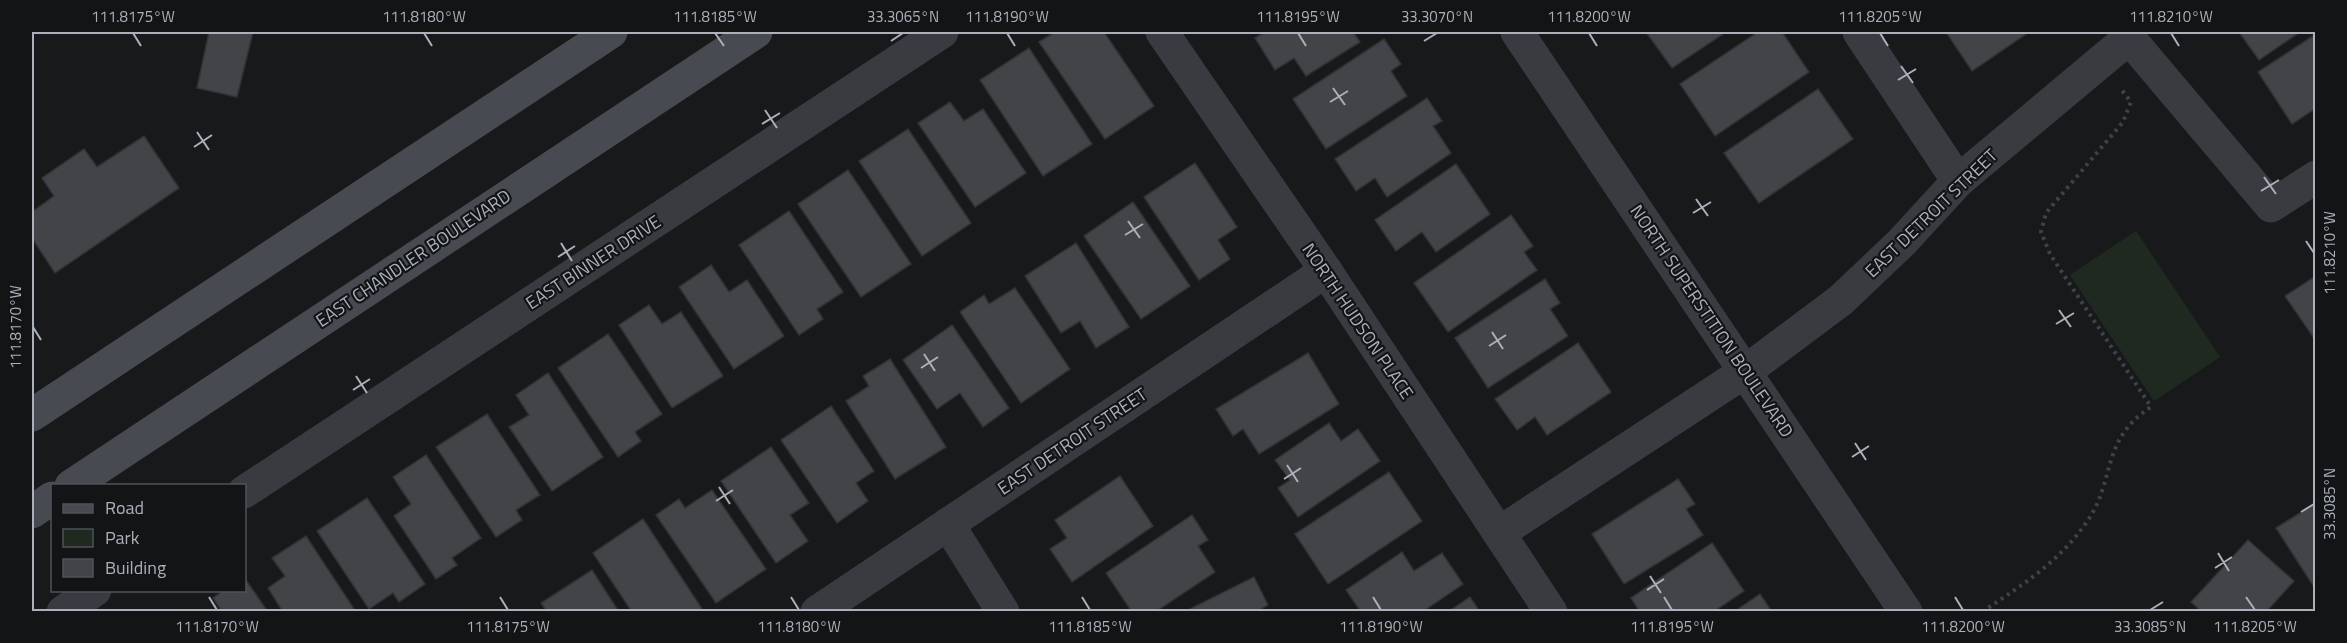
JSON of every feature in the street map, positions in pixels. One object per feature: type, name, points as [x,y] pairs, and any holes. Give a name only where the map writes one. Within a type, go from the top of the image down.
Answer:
[{"type":"main road","points":[[32,416],[611,32]]},
{"type":"main road","name":"EAST CHANDLER BOULEVARD","points":[[74,484],[756,32]]},
{"type":"main road","points":[[32,512],[51,499]]},
{"type":"street","name":"EAST BINNER DRIVE","points":[[246,491],[942,32]]},
{"type":"street","name":"NORTH HUDSON PLACE","points":[[1162,32],[1326,272],[1551,612]]},
{"type":"street","name":"NORTH SUPERSTITION BOULEVARD","points":[[1517,32],[1906,612]]},
{"type":"street","points":[[1859,32],[1958,181]]},
{"type":"street","name":"EAST DETROIT STREET","points":[[1499,533],[1746,371],[1841,300],[1902,242],[1958,181],[2129,38],[2271,206],[2316,177]]},
{"type":"street","name":"EAST DETROIT STREET","points":[[817,612],[1326,272]]},
{"type":"street","points":[[948,524],[1003,612]]},
{"type":"street","points":[[63,612],[93,592]]},
{"type":"path","points":[[1982,612],[2044,570],[2068,546],[2097,506],[2114,449],[2124,429],[2151,407],[2050,254],[2041,232],[2046,213],[2123,122],[2131,102],[2099,63]]},
{"type":"green space","points":[[2136,231],[2220,357],[2154,401],[2070,275]]},
{"type":"building","points":[[209,32],[253,32],[237,97],[197,88]]},
{"type":"building","points":[[1055,32],[1104,32],[1154,106],[1105,139],[1039,42]]},
{"type":"building","points":[[1265,32],[1353,32],[1360,42],[1306,76],[1294,58],[1275,70],[1255,38]]},
{"type":"building","points":[[1646,32],[1726,32],[1672,68]]},
{"type":"building","points":[[1758,32],[1782,32],[1809,72],[1715,136],[1680,84]]},
{"type":"building","points":[[1946,32],[2029,32],[1972,71]]},
{"type":"building","points":[[2239,32],[2300,32],[2259,60]]},
{"type":"building","points":[[2316,34],[2316,108],[2292,124],[2258,72]]},
{"type":"building","points":[[1384,39],[1401,64],[1391,71],[1407,96],[1326,149],[1293,99]]},
{"type":"building","points":[[1029,48],[1092,144],[1043,176],[980,80]]},
{"type":"building","points":[[1818,89],[1853,139],[1759,203],[1724,153]]},
{"type":"building","points":[[1427,98],[1442,121],[1433,126],[1451,153],[1387,197],[1375,178],[1356,191],[1335,159]]},
{"type":"building","points":[[950,102],[964,121],[983,109],[1026,173],[975,207],[918,123]]},
{"type":"building","points":[[908,129],[971,223],[922,256],[859,161]]},
{"type":"building","points":[[144,136],[179,188],[55,273],[32,238],[32,212],[54,196],[42,178],[84,149],[97,167]]},
{"type":"building","points":[[1195,163],[1237,227],[1218,240],[1230,259],[1199,280],[1144,197]]},
{"type":"building","points":[[1456,164],[1490,214],[1436,252],[1422,232],[1396,251],[1375,220]]},
{"type":"building","points":[[848,170],[911,264],[861,297],[798,204]]},
{"type":"building","points":[[1133,202],[1190,286],[1141,319],[1084,236]]},
{"type":"building","points":[[789,211],[843,292],[817,309],[823,319],[799,335],[739,245]]},
{"type":"building","points":[[1511,215],[1533,246],[1524,252],[1537,270],[1448,332],[1414,283]]},
{"type":"building","points":[[1076,243],[1129,327],[1096,348],[1080,321],[1061,333],[1025,276]]},
{"type":"building","points":[[711,265],[729,292],[747,280],[784,336],[734,369],[679,287]]},
{"type":"building","points":[[2316,276],[2316,341],[2285,296]]},
{"type":"building","points":[[1545,279],[1560,303],[1550,309],[1568,336],[1488,388],[1455,338]]},
{"type":"building","points":[[1015,288],[1070,369],[1021,403],[960,312],[984,295],[989,304]]},
{"type":"building","points":[[649,305],[662,324],[681,312],[723,376],[672,408],[619,325]]},
{"type":"building","points":[[952,325],[1009,408],[983,427],[960,393],[937,409],[903,360]]},
{"type":"building","points":[[608,334],[662,414],[635,432],[641,441],[618,457],[558,368]]},
{"type":"building","points":[[1578,343],[1611,392],[1547,435],[1535,417],[1517,430],[1495,399]]},
{"type":"building","points":[[1308,353],[1339,404],[1259,454],[1243,429],[1233,436],[1216,409]]},
{"type":"building","points":[[890,359],[946,447],[895,479],[846,401],[869,386],[863,376]]},
{"type":"building","points":[[548,373],[603,457],[552,491],[509,427],[529,415],[516,395]]},
{"type":"building","points":[[831,406],[874,471],[856,483],[868,501],[837,523],[781,440]]},
{"type":"building","points":[[487,414],[540,495],[516,510],[522,520],[496,537],[436,447]]},
{"type":"building","points":[[1329,423],[1341,441],[1358,429],[1380,461],[1298,517],[1278,488],[1290,480],[1275,460]]},
{"type":"building","points":[[771,447],[809,503],[790,515],[808,541],[776,563],[721,481]]},
{"type":"building","points":[[426,455],[481,538],[452,558],[457,565],[436,579],[394,516],[411,504],[393,477]]},
{"type":"building","points":[[1389,472],[1422,521],[1328,584],[1295,534]]},
{"type":"building","points":[[1120,476],[1153,526],[1072,582],[1050,549],[1067,538],[1055,520]]},
{"type":"building","points":[[1678,479],[1695,504],[1686,509],[1703,535],[1624,584],[1592,534]]},
{"type":"building","points":[[712,490],[766,569],[716,603],[656,515],[679,499],[685,508]]},
{"type":"building","points":[[367,498],[425,584],[399,602],[393,593],[369,609],[317,531]]},
{"type":"building","points":[[2316,503],[2316,590],[2276,528]]},
{"type":"building","points":[[1192,515],[1208,540],[1198,546],[1215,572],[1155,612],[1132,612],[1106,573]]},
{"type":"building","points":[[643,519],[704,612],[632,612],[593,553]]},
{"type":"building","points":[[306,536],[356,612],[283,612],[268,588],[285,576],[272,558]]},
{"type":"building","points":[[2248,540],[2294,581],[2266,612],[2202,612],[2191,602]]},
{"type":"building","points":[[1712,543],[1744,591],[1713,612],[1640,612],[1631,598]]},
{"type":"building","points":[[1402,552],[1414,571],[1442,553],[1463,584],[1422,612],[1361,612],[1346,590]]},
{"type":"building","points":[[592,570],[619,612],[547,612],[541,603]]},
{"type":"building","points":[[1254,577],[1268,605],[1256,612],[1184,612]]},
{"type":"building","points":[[246,580],[268,612],[222,612],[213,598],[221,592],[246,592]]},
{"type":"building","points":[[1760,594],[1772,612],[1734,612]]},
{"type":"building","points":[[1470,597],[1480,612],[1448,612]]}]
